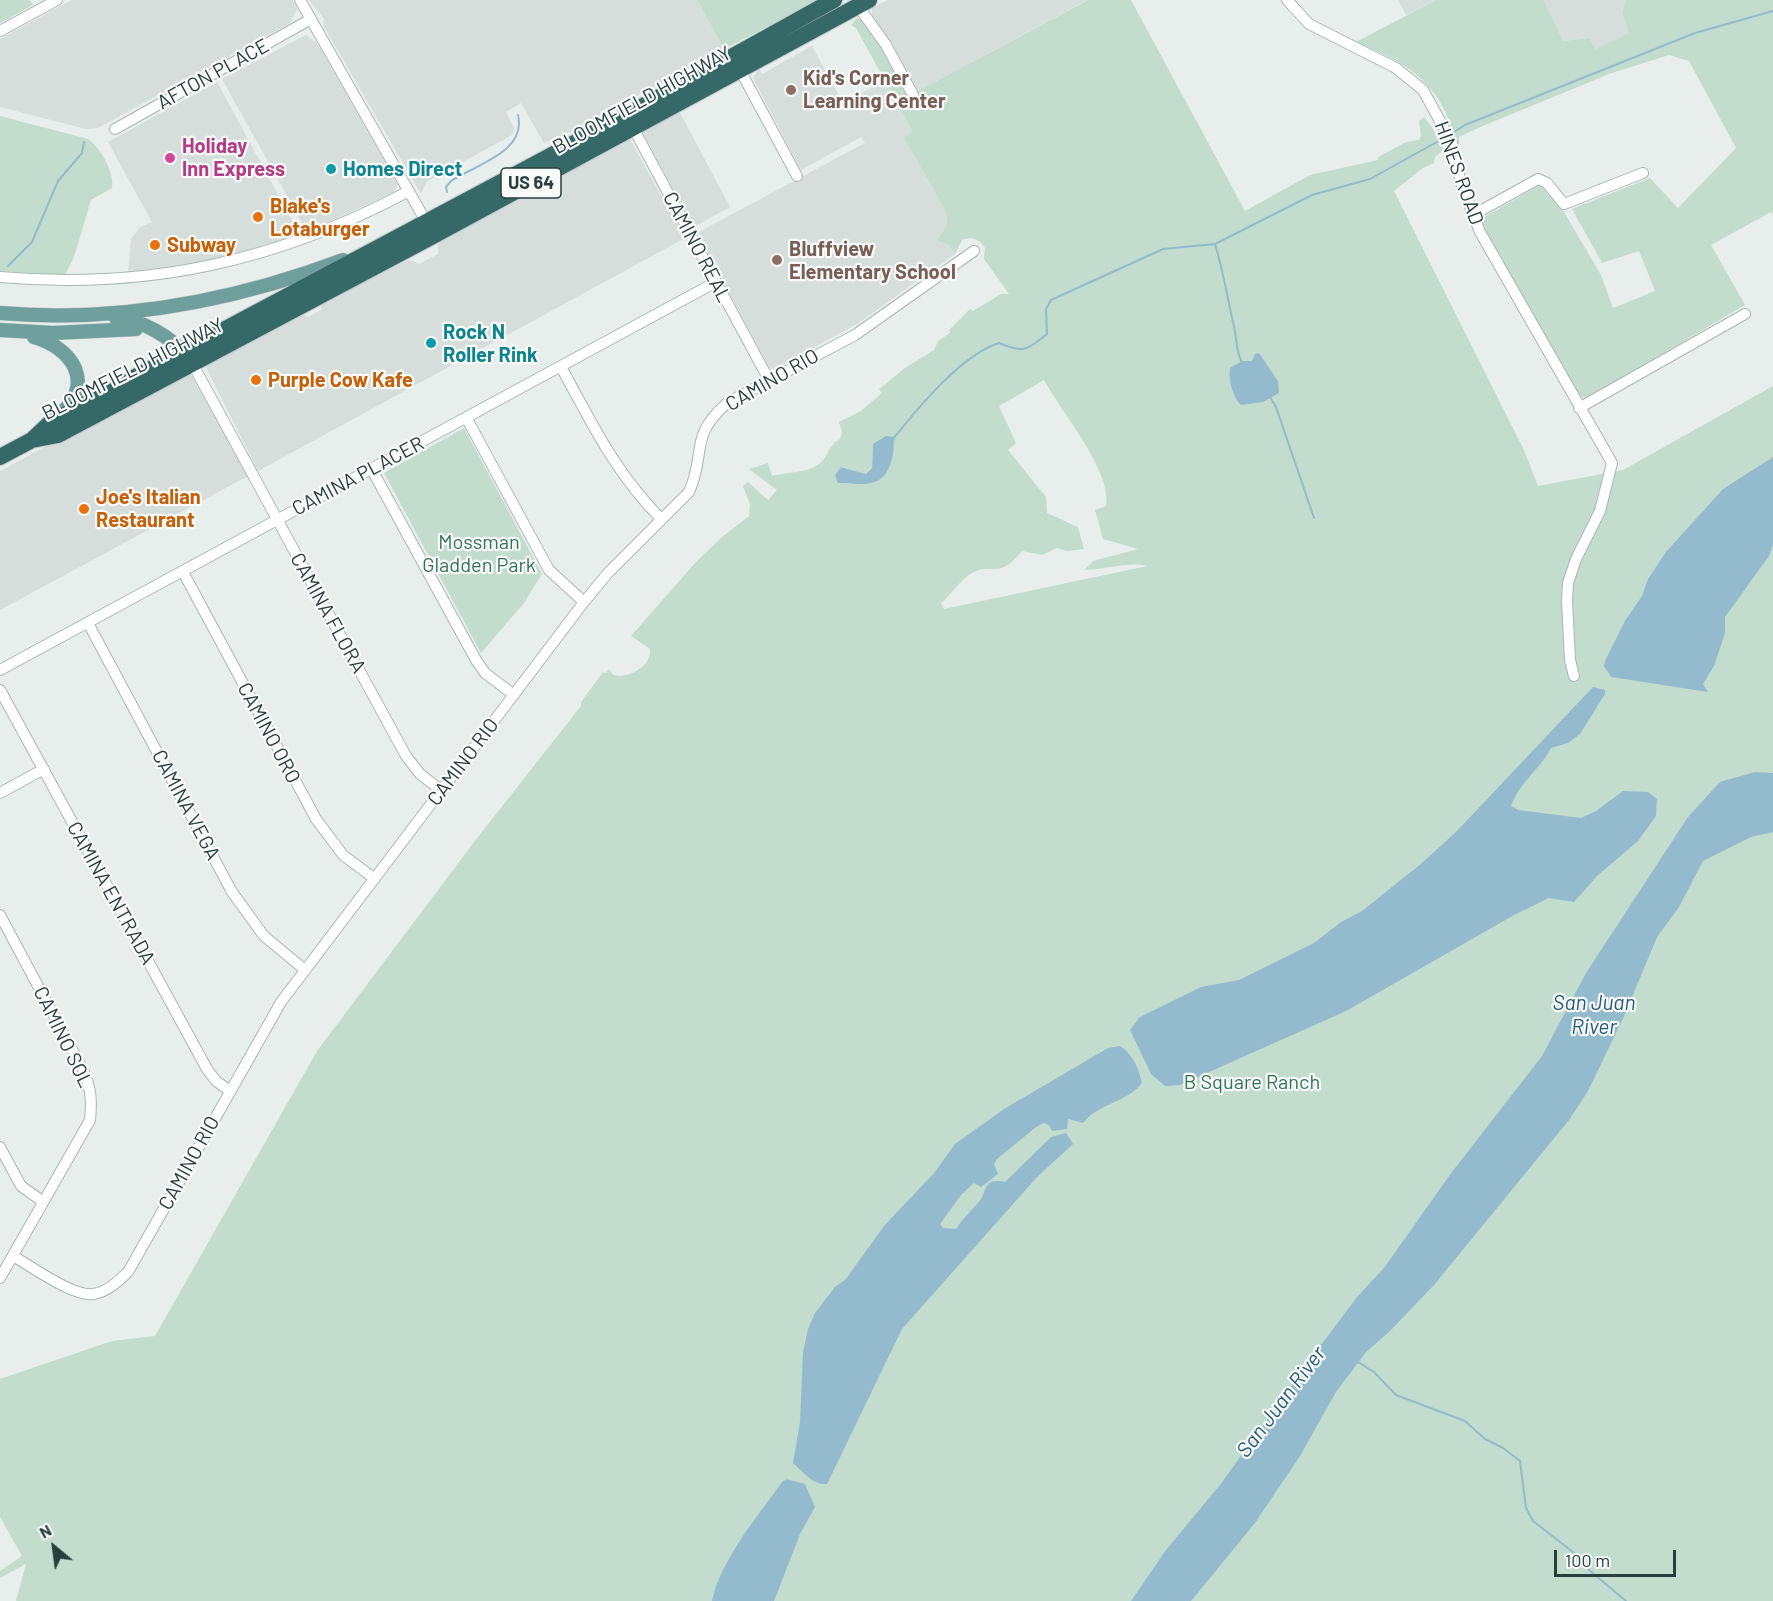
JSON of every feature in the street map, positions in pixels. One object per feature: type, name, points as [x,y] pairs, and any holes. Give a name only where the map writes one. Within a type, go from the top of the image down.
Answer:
[{"type":"highway","name":"BLOOMFIELD HIGHWAY","points":[[32,440],[51,422],[188,357],[630,121],[834,0]]},
{"type":"highway","name":"BLOOMFIELD HIGHWAY","points":[[630,121],[740,70],[860,2]]},
{"type":"highway","name":"BLOOMFIELD HIGHWAY","points":[[32,440],[58,435],[381,244],[430,229]]},
{"type":"highway","name":"US 64","points":[[0,457],[32,440]]},
{"type":"main road","points":[[27,315],[132,311],[197,303],[271,284],[381,244]]},
{"type":"main road","points":[[0,313],[124,319],[152,329],[188,357]]},
{"type":"main road","points":[[0,330],[15,332],[152,329]]},
{"type":"main road","points":[[15,332],[55,344],[74,365],[77,378],[76,393],[67,408],[51,422]]},
{"type":"street","points":[[0,31],[57,0]]},
{"type":"street","points":[[300,0],[430,229]]},
{"type":"street","name":"HINES ROAD","points":[[1287,0],[1309,24],[1396,68],[1423,90],[1452,143],[1473,215],[1579,408],[1612,463],[1600,511],[1576,560],[1568,583],[1570,660],[1574,676]]},
{"type":"street","points":[[860,2],[913,95]]},
{"type":"street","name":"AFTON PLACE","points":[[115,129],[311,19]]},
{"type":"street","points":[[740,70],[797,176]]},
{"type":"street","name":"CAMINO REAL","points":[[630,121],[769,380]]},
{"type":"street","points":[[1473,215],[1538,179],[1547,183],[1564,204],[1643,173]]},
{"type":"street","points":[[0,277],[102,280],[158,276],[210,267],[306,239],[365,214],[409,191]]},
{"type":"street","name":"CAMINO RIO","points":[[13,1256],[74,1290],[92,1294],[113,1286],[128,1272],[272,1017],[305,970],[584,602],[608,573],[689,492],[696,477],[703,429],[714,415],[727,403],[855,335],[974,251]]},
{"type":"street","name":"CAMINA PLACER","points":[[0,670],[371,468],[467,419],[716,282]]},
{"type":"street","points":[[1579,408],[1745,314]]},
{"type":"street","name":"CAMINA FLORA","points":[[188,357],[406,756],[420,774],[442,791]]},
{"type":"street","points":[[561,367],[613,463],[635,493],[661,519]]},
{"type":"street","points":[[467,419],[545,564],[559,581],[584,602]]},
{"type":"street","points":[[371,468],[471,652],[485,673],[514,695]]},
{"type":"street","name":"CAMINO ORO","points":[[183,572],[316,819],[343,855],[375,879]]},
{"type":"street","name":"CAMINA VEGA","points":[[88,623],[236,897],[264,936],[305,970]]},
{"type":"street","name":"CAMINA ENTRADA","points":[[0,690],[207,1069],[216,1081],[230,1090]]},
{"type":"street","points":[[0,794],[44,769]]},
{"type":"street","name":"CAMINO SOL","points":[[0,915],[90,1085],[92,1101],[90,1120],[0,1278]]},
{"type":"street","points":[[0,1147],[21,1186],[42,1201]]},
{"type":"shaded area","points":[[72,0],[292,0],[297,9],[290,23],[98,128],[86,129],[0,107],[0,39]]},
{"type":"shaded area","points":[[309,0],[697,0],[724,49],[577,129],[544,143],[521,103],[506,112],[514,128],[512,135],[426,182],[421,194],[323,25],[324,19]]},
{"type":"shaded area","points":[[888,0],[1087,0],[916,92],[872,18],[872,8]]},
{"type":"shaded area","points":[[1398,0],[1436,0],[1406,15]]},
{"type":"shaded area","points":[[1544,0],[1626,0],[1622,13],[1630,33],[1626,37],[1595,49],[1590,38],[1563,41]]},
{"type":"shaded area","points":[[306,35],[317,43],[398,185],[394,192],[307,232],[222,79]]},
{"type":"shaded area","points":[[812,46],[843,103],[885,81],[914,132],[904,138],[946,212],[947,224],[937,241],[948,245],[955,254],[857,324],[774,369],[770,368],[697,233],[865,143],[861,137],[801,170],[753,78],[759,69],[762,74]]},
{"type":"shaded area","points":[[217,82],[300,235],[261,248],[200,262],[128,272],[131,239],[140,227],[152,222],[108,142]]},
{"type":"shaded area","points":[[679,111],[730,207],[694,227],[642,131]]},
{"type":"shaded area","points":[[629,138],[685,238],[258,471],[205,365],[304,314],[308,317],[321,310],[322,302],[359,283],[409,260],[419,264],[438,254],[438,245],[443,239]]},
{"type":"shaded area","points":[[181,373],[192,376],[248,476],[0,610],[0,471]]},
{"type":"green space","points":[[0,0],[30,0],[33,5],[0,23]]},
{"type":"green space","points":[[697,0],[819,0],[724,49]]},
{"type":"green space","name":"B Square Ranch","points":[[1088,0],[1131,0],[1245,211],[1310,175],[1378,160],[1378,157],[1406,142],[1419,140],[1421,136],[1419,121],[1424,117],[1444,150],[1435,157],[1434,163],[1423,168],[1394,191],[1524,450],[1538,486],[1623,470],[1773,386],[1773,1601],[16,1601],[26,1564],[0,1578],[0,1571],[22,1556],[0,1517],[0,1379],[112,1341],[155,1336],[317,1051],[474,842],[581,706],[581,702],[603,672],[606,673],[609,669],[613,675],[625,675],[638,670],[647,661],[650,649],[631,636],[695,563],[749,516],[750,504],[743,486],[748,482],[768,500],[777,490],[749,469],[768,463],[772,476],[803,471],[819,464],[832,445],[840,439],[842,432],[839,422],[861,411],[882,393],[879,389],[905,368],[934,350],[938,341],[950,333],[949,330],[970,309],[973,311],[1001,294],[1009,294],[984,259],[985,248],[978,240],[969,238],[962,240],[955,254],[948,245],[937,241],[947,224],[946,212],[904,138],[913,132],[856,28],[851,25],[857,18],[862,19],[916,92]],"holes":[[[1044,380],[1084,442],[1102,476],[1106,492],[1106,506],[1095,510],[1103,539],[1138,549],[1093,561],[1084,570],[1132,565],[1147,566],[944,609],[941,603],[972,573],[1007,566],[1022,551],[1042,555],[1057,548],[1067,551],[1084,549],[1078,527],[1047,513],[1046,497],[1008,450],[1016,443],[999,406]],[[893,442],[892,459],[861,484],[838,483],[842,467],[866,474],[872,468],[873,444]]]},
{"type":"green space","points":[[1436,0],[1544,0],[1563,41],[1590,38],[1595,49],[1629,33],[1622,13],[1626,0],[1773,0],[1773,215],[1771,212],[1711,245],[1745,305],[1588,398],[1579,396],[1479,220],[1540,185],[1564,212],[1601,275],[1613,308],[1655,291],[1639,251],[1602,263],[1572,209],[1650,178],[1678,208],[1736,148],[1689,61],[1669,55],[1609,74],[1478,128],[1459,137],[1459,151],[1444,110],[1424,81],[1395,60],[1356,42]]},
{"type":"green space","points":[[0,116],[88,139],[102,154],[109,168],[112,188],[91,200],[74,257],[65,275],[0,271]]},
{"type":"green space","name":"Mossman Gladden Park","points":[[464,428],[542,574],[524,603],[481,653],[384,473]]},
{"type":"water","points":[[1259,353],[1278,381],[1279,393],[1263,402],[1241,405],[1232,388],[1230,368],[1242,361],[1252,361],[1255,354]]},
{"type":"water","points":[[886,436],[895,437],[893,455],[890,466],[880,480],[866,484],[838,483],[835,475],[841,467],[866,474],[872,468],[873,444]]},
{"type":"water","points":[[1773,457],[1773,545],[1769,556],[1725,617],[1725,633],[1714,666],[1703,684],[1708,692],[1611,677],[1604,666],[1605,661],[1625,621],[1642,596],[1648,579],[1666,552],[1723,489]]},
{"type":"water","points":[[1593,687],[1605,690],[1605,694],[1580,734],[1568,743],[1551,748],[1519,790],[1511,806],[1518,810],[1581,818],[1596,811],[1623,791],[1648,792],[1657,799],[1656,816],[1638,841],[1597,876],[1574,902],[1549,898],[1514,915],[1346,1011],[1180,1085],[1165,1086],[1151,1074],[1130,1030],[1140,1017],[1201,987],[1239,980],[1314,943],[1341,922],[1362,911],[1422,863],[1457,831]]},
{"type":"water","name":"San Juan River","points":[[1755,772],[1773,773],[1773,832],[1751,837],[1703,861],[1679,907],[1657,937],[1625,1014],[1588,1091],[1569,1120],[1434,1285],[1390,1331],[1366,1352],[1336,1392],[1300,1456],[1255,1523],[1191,1601],[1131,1601],[1166,1550],[1220,1485],[1357,1297],[1384,1268],[1449,1176],[1542,1056],[1586,973],[1688,817],[1720,782]]},
{"type":"water","points":[[1120,1046],[1135,1062],[1139,1072],[1142,1083],[1136,1090],[1097,1111],[1083,1123],[1068,1119],[1067,1129],[1052,1131],[1049,1125],[1044,1123],[1036,1127],[997,1159],[994,1164],[998,1174],[981,1187],[974,1183],[961,1195],[940,1224],[943,1228],[956,1229],[981,1199],[989,1184],[998,1181],[1005,1182],[1051,1137],[1066,1133],[1073,1144],[1037,1177],[902,1329],[827,1484],[813,1480],[793,1463],[800,1422],[803,1352],[808,1329],[815,1313],[835,1287],[846,1279],[884,1226],[934,1173],[955,1144],[1004,1109],[1108,1048]]},
{"type":"water","points":[[787,1479],[805,1484],[815,1507],[800,1534],[774,1601],[712,1601],[716,1586],[731,1555],[751,1524],[782,1482]]},
{"type":"waterway","points":[[1451,134],[1465,125],[1695,33],[1773,11]]},
{"type":"waterway","points":[[447,192],[446,187],[451,181],[497,156],[507,148],[515,139],[519,128],[518,115]]},
{"type":"waterway","points":[[893,439],[941,384],[970,359],[999,343],[1024,349],[1047,334],[1046,309],[1051,300],[1163,249],[1215,244],[1312,195],[1370,179],[1444,138]]},
{"type":"waterway","points":[[8,266],[32,242],[58,181],[82,153],[84,142]]},
{"type":"waterway","points":[[1215,244],[1242,363]]},
{"type":"waterway","points":[[1270,397],[1276,407],[1314,518]]},
{"type":"waterway","points":[[1358,1362],[1374,1372],[1396,1395],[1465,1421],[1485,1439],[1503,1448],[1520,1461],[1526,1508],[1533,1521],[1578,1556],[1589,1570],[1626,1601]]},
{"type":"place","name":"Kid's Corner Learning Center","points":[[791,90]]},
{"type":"place","name":"Holiday Inn Express","points":[[170,158]]},
{"type":"place","name":"Homes Direct","points":[[331,169]]},
{"type":"place","name":"Blake's Lotaburger","points":[[258,217]]},
{"type":"place","name":"Subway","points":[[155,245]]},
{"type":"place","name":"Bluffview Elementary School","points":[[777,260]]},
{"type":"place","name":"Rock N Roller Rink","points":[[431,343]]},
{"type":"place","name":"Purple Cow Kafe","points":[[256,380]]},
{"type":"place","name":"Joe's Italian Restaurant","points":[[84,509]]}]
